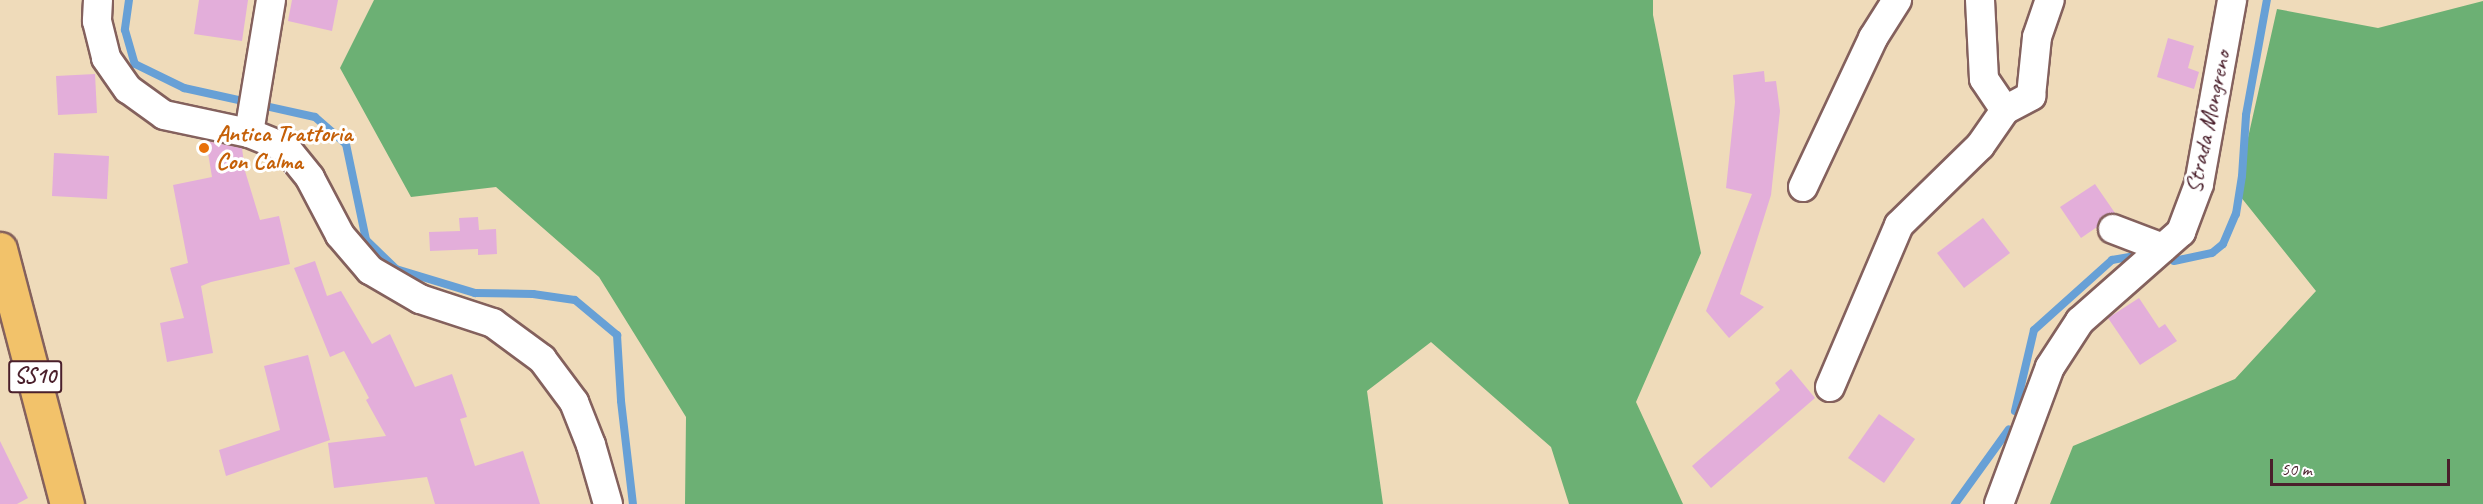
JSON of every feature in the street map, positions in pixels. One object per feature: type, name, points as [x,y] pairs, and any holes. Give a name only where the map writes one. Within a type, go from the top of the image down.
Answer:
[{"type":"main road","name":"SS10","points":[[0,249],[67,504]]},
{"type":"street","points":[[98,0],[97,21],[106,58],[128,89],[164,115],[250,130],[286,148],[310,178],[340,235],[370,270],[420,299],[494,323],[542,359],[574,402],[591,445],[609,504]]},
{"type":"street","points":[[250,130],[271,0]]},
{"type":"street","points":[[1803,187],[1873,38],[1897,0]]},
{"type":"street","points":[[1980,0],[1984,80],[2005,110]]},
{"type":"street","points":[[1830,387],[1899,225],[1980,146],[2005,110],[2031,96],[2037,37],[2050,0]]},
{"type":"street","name":"Strada Mongreno","points":[[1999,504],[2050,367],[2080,321],[2181,232],[2199,184],[2232,0]]},
{"type":"street","points":[[2113,229],[2163,248]]},
{"type":"green space","points":[[374,0],[1653,0],[1653,15],[1701,253],[1636,402],[1683,504],[1569,504],[1551,447],[1431,342],[1367,391],[1383,504],[685,504],[686,417],[599,277],[496,187],[411,197],[340,68]]},
{"type":"green space","points":[[2483,1],[2483,504],[2050,504],[2073,446],[2235,379],[2316,291],[2236,191],[2277,9],[2378,28]]},
{"type":"building","points":[[199,0],[248,0],[242,41],[194,34]]},
{"type":"building","points":[[292,0],[338,0],[332,31],[288,21]]},
{"type":"building","points":[[2168,38],[2194,46],[2188,68],[2199,72],[2194,89],[2157,77]]},
{"type":"building","points":[[1764,71],[1765,82],[1776,81],[1780,111],[1771,195],[1740,294],[1764,307],[1729,338],[1706,311],[1752,194],[1726,188],[1735,102],[1733,75]]},
{"type":"building","points":[[95,74],[97,113],[58,115],[56,76]]},
{"type":"building","points":[[206,141],[242,148],[245,171],[260,220],[279,216],[290,264],[201,286],[213,353],[167,362],[160,323],[184,318],[170,268],[188,263],[173,185],[212,177]]},
{"type":"building","points":[[54,153],[109,156],[107,199],[52,196]]},
{"type":"building","points":[[2095,184],[2115,213],[2103,216],[2097,227],[2081,238],[2060,207]]},
{"type":"building","points":[[478,217],[479,230],[496,229],[497,254],[478,255],[478,249],[430,251],[429,232],[460,231],[459,218]]},
{"type":"building","points":[[1983,218],[2010,253],[1964,288],[1937,253]]},
{"type":"building","points":[[315,261],[327,296],[341,291],[372,344],[390,334],[415,387],[452,374],[467,417],[460,419],[475,466],[523,451],[540,504],[435,504],[427,477],[334,488],[328,443],[386,436],[366,400],[369,398],[344,351],[330,357],[294,268]]},
{"type":"building","points":[[2139,298],[2159,328],[2165,324],[2177,341],[2140,365],[2108,318]]},
{"type":"building","points":[[308,355],[330,440],[226,476],[219,450],[280,430],[264,366]]},
{"type":"building","points":[[1791,369],[1815,398],[1711,488],[1692,466],[1780,390],[1775,383]]},
{"type":"building","points":[[1879,414],[1915,439],[1884,483],[1848,458]]},
{"type":"building","points":[[0,441],[28,498],[17,504],[0,504]]},
{"type":"waterway","points":[[129,0],[125,30],[135,64],[184,88],[315,117],[346,144],[366,240],[396,269],[475,293],[533,294],[575,300],[617,335],[621,401],[633,504]]},
{"type":"waterway","points":[[2174,261],[2212,253],[2223,244],[2236,214],[2242,176],[2246,115],[2267,0]]},
{"type":"waterway","points":[[2015,411],[2034,330],[2112,260],[2134,256]]},
{"type":"waterway","points":[[1955,504],[2009,429]]},
{"type":"place","name":"Antica Trattoria Con Calma","points":[[204,148]]}]
